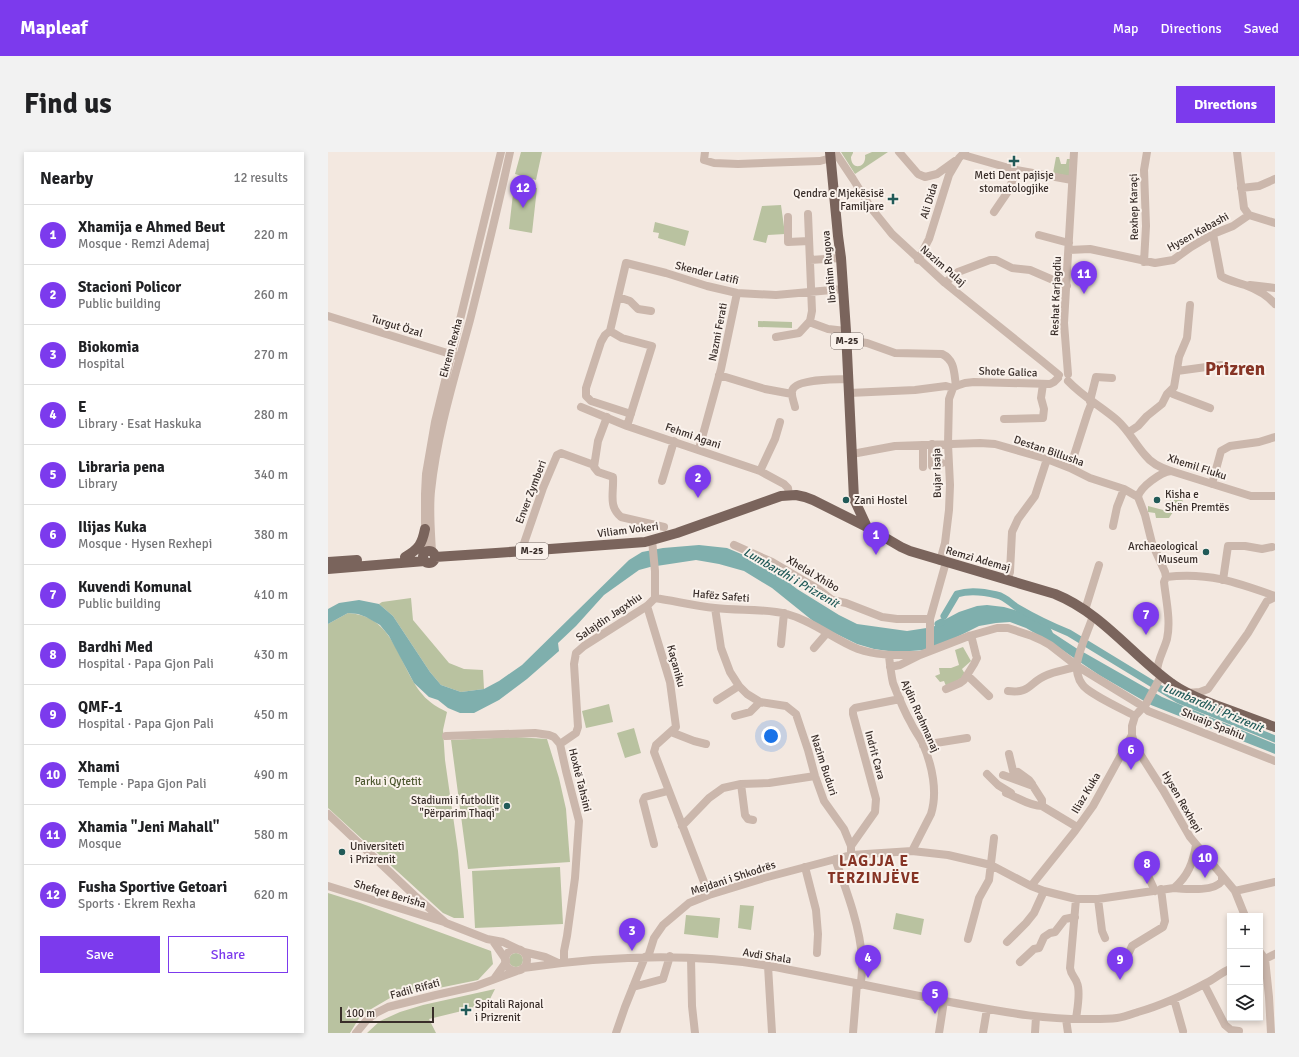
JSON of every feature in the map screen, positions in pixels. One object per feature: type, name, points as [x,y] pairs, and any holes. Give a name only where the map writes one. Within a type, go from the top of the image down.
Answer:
[{"type":"main road","name":"Ibrahim Rugova","points":[[832,154],[847,335],[854,499],[867,527]]},
{"type":"main road","name":"Viliam Vokeri","points":[[328,562],[521,552],[652,543],[755,504],[789,495],[805,497],[839,512],[867,527]]},
{"type":"main road","points":[[839,512],[849,507],[854,499]]},
{"type":"main road","name":"Remzi Ademaj","points":[[867,527],[901,547],[943,562],[1055,594],[1070,601],[1094,616],[1158,677],[1187,693],[1275,727]]},
{"type":"main road","points":[[405,557],[418,548],[423,539],[425,529]]},
{"type":"main road","name":"Viliam Vokeri","points":[[328,569],[428,556]]},
{"type":"street","name":"Ekrem Rexha","points":[[428,556],[425,529],[425,494],[429,454],[501,152]]},
{"type":"street","name":"Ekrem Rexha","points":[[428,556],[434,471],[443,425],[488,251],[510,152]]},
{"type":"street","points":[[899,152],[918,174],[925,178],[943,170],[962,155],[1016,170],[1072,180]]},
{"type":"street","name":"Reshat Karjagdiu","points":[[1068,377],[1064,323],[1074,152]]},
{"type":"street","name":"Rexhep Karaçi","points":[[1144,262],[1146,226],[1144,170],[1147,152]]},
{"type":"street","points":[[1237,152],[1244,208],[1249,215],[1275,223]]},
{"type":"street","points":[[704,156],[714,163],[738,164],[820,161],[832,154]]},
{"type":"street","name":"Nazim Pulaj","points":[[832,154],[892,234],[918,260],[945,284],[1042,360],[1059,377]]},
{"type":"street","name":"Ali Dida","points":[[918,260],[929,239],[949,175],[962,155]]},
{"type":"street","points":[[994,212],[1009,190],[1016,170]]},
{"type":"street","points":[[931,176],[938,178],[945,185]]},
{"type":"street","points":[[1241,188],[1259,186],[1275,179]]},
{"type":"street","points":[[776,337],[799,333],[809,322],[812,311],[808,214]]},
{"type":"street","name":"Hysen Kabashi","points":[[1069,246],[1155,263],[1172,260],[1213,234],[1233,226],[1249,215]]},
{"type":"street","points":[[788,217],[788,242],[809,241]]},
{"type":"street","points":[[1213,234],[1221,276],[1228,281],[1244,285],[1275,288]]},
{"type":"street","name":"Reshat Karjagdiu","points":[[1039,235],[1069,246]]},
{"type":"street","points":[[810,260],[841,258]]},
{"type":"street","points":[[945,284],[958,272],[990,260],[996,260],[1012,268],[1030,270],[1067,286]]},
{"type":"street","name":"Skender Latifi","points":[[631,414],[591,401],[586,396],[586,388],[601,342],[610,330],[626,263],[737,293],[776,295],[843,289]]},
{"type":"street","points":[[1244,285],[1270,298],[1275,304]]},
{"type":"street","name":"Nazmi Ferati","points":[[698,449],[719,376],[737,293]]},
{"type":"street","points":[[618,297],[630,301],[638,309],[651,311]]},
{"type":"street","points":[[1129,432],[1158,409],[1167,394],[1174,387],[1179,357],[1187,338],[1190,305]]},
{"type":"street","name":"Turgut Özal","points":[[328,316],[460,357]]},
{"type":"street","points":[[809,322],[895,353],[942,354],[948,357],[952,362],[954,387]]},
{"type":"street","points":[[610,330],[622,338],[652,346],[627,426]]},
{"type":"street","points":[[1177,371],[1221,365]]},
{"type":"street","name":"Nazmi Ferati","points":[[719,376],[765,389],[792,394]]},
{"type":"street","points":[[1059,377],[1062,382],[1065,382],[1068,377]]},
{"type":"street","name":"Shote Galica","points":[[849,393],[915,390],[946,386],[954,387],[965,383],[974,382],[1050,384],[1059,377]]},
{"type":"street","name":"Xhemil Fluku","points":[[1068,377],[1076,390],[1117,420],[1129,432],[1138,447],[1148,458],[1160,467],[1251,496],[1275,496]]},
{"type":"street","points":[[1070,468],[1091,402],[1096,377],[1112,378]]},
{"type":"street","points":[[795,407],[792,394],[794,386],[803,382],[849,379]]},
{"type":"street","points":[[1004,419],[1043,418],[1044,409],[1041,398],[1043,384]]},
{"type":"street","name":"Bujar Isaja","points":[[943,562],[949,510],[950,485],[948,444],[949,399],[954,387]]},
{"type":"street","points":[[1172,390],[1173,394],[1210,408]]},
{"type":"street","name":"Fehmi Agani","points":[[582,407],[627,426],[760,471],[784,484],[788,488],[789,495]]},
{"type":"street","points":[[608,417],[598,440],[594,467],[598,472],[613,477],[613,506],[616,513],[621,518],[664,527]]},
{"type":"street","points":[[760,471],[780,422]]},
{"type":"street","points":[[1212,484],[1221,452],[1230,446],[1259,442],[1275,437]]},
{"type":"street","points":[[662,481],[674,441]]},
{"type":"street","name":"Destan Billusha","points":[[852,454],[895,446],[980,443],[995,444],[1047,459],[1090,478],[1124,489],[1138,497]]},
{"type":"street","points":[[932,444],[932,466],[942,463]]},
{"type":"street","points":[[923,445],[923,467]]},
{"type":"street","name":"Enver Zymberi","points":[[521,552],[543,488],[557,455],[561,453],[594,465]]},
{"type":"street","points":[[1007,580],[1011,559],[1012,532],[1018,518],[1035,496],[1047,459]]},
{"type":"street","points":[[1094,616],[1077,664],[1080,681],[1086,688],[1135,716],[1145,706],[1158,677],[1158,664],[1167,638],[1168,630],[1164,582],[1166,577],[1165,572],[1152,543],[1145,515],[1138,497],[1142,489],[1159,475],[1171,471]]},
{"type":"street","points":[[1113,526],[1117,507],[1124,489]]},
{"type":"street","name":"Salajdin Jagxhiu","points":[[560,744],[576,733],[578,727],[574,664],[576,653],[584,646],[647,606],[655,598],[655,571],[652,543]]},
{"type":"street","name":"Xhelal Xhibo","points":[[734,545],[772,562],[818,589],[832,600],[846,602],[882,617],[930,621]]},
{"type":"street","points":[[1223,580],[1228,546],[1245,546],[1262,549],[1272,547]]},
{"type":"street","points":[[930,648],[930,621],[943,562]]},
{"type":"street","points":[[1085,610],[1099,565]]},
{"type":"street","points":[[1166,577],[1203,576],[1242,584],[1275,597]]},
{"type":"street","points":[[1187,693],[1200,692],[1208,689],[1248,633],[1267,601],[1275,597]]},
{"type":"street","name":"Hafëz Safeti","points":[[655,598],[715,608],[784,613],[797,616],[810,622],[857,649],[889,656],[920,655]]},
{"type":"street","name":"Kaçaniku","points":[[647,606],[670,682],[676,728],[671,732]]},
{"type":"street","name":"Nazim Buduri","points":[[715,608],[722,648],[730,672],[739,686],[747,694],[760,702],[786,706],[796,714],[824,801],[844,829],[851,846],[851,855]]},
{"type":"street","points":[[781,644],[784,613]]},
{"type":"street","name":"Shuaip Spahiu","points":[[890,667],[906,662],[930,648],[997,628],[1012,629],[1050,645],[1077,664],[1145,706],[1148,711],[1275,761]]},
{"type":"street","points":[[814,648],[827,633]]},
{"type":"street","points":[[946,688],[960,683],[967,675],[976,658],[973,643],[969,636]]},
{"type":"street","name":"Ajdin Rrahmanaj","points":[[889,656],[894,684],[910,722],[924,745],[931,771],[934,792],[933,808],[912,851]]},
{"type":"street","points":[[1008,691],[1024,691],[1048,675],[1069,670],[1077,664]]},
{"type":"street","points":[[967,675],[989,696]]},
{"type":"street","points":[[717,700],[739,686]]},
{"type":"street","name":"Indrit Cara","points":[[851,846],[875,812],[876,799],[853,710],[856,708],[900,699]]},
{"type":"street","points":[[734,716],[750,712],[760,702]]},
{"type":"street","name":"Iliaz Kuka","points":[[1031,886],[1093,806],[1132,735],[1135,716]]},
{"type":"street","points":[[706,744],[671,732],[656,746],[654,752],[709,895]]},
{"type":"street","name":"Hoxhë Tahsini","points":[[446,736],[535,733],[554,737],[560,744],[579,821],[575,878],[567,936],[561,963]]},
{"type":"street","name":"Hysen Rexhepi","points":[[1132,735],[1139,752],[1196,845],[1235,891],[1244,913]]},
{"type":"street","points":[[924,745],[967,738]]},
{"type":"street","points":[[1010,754],[1016,775]]},
{"type":"street","points":[[987,774],[998,785],[1010,791],[1009,794],[1030,804],[1042,806],[1077,827]]},
{"type":"street","points":[[1004,774],[1016,775],[1033,786],[1042,800],[1042,806]]},
{"type":"street","points":[[682,826],[718,790],[723,788],[741,784],[769,783],[815,776]]},
{"type":"street","points":[[741,784],[745,815],[748,819],[753,820]]},
{"type":"street","points":[[654,844],[643,801],[645,797],[668,791]]},
{"type":"street","points":[[328,814],[446,923]]},
{"type":"street","points":[[968,939],[980,898],[989,880],[994,838]]},
{"type":"street","points":[[1174,888],[1181,882],[1191,866],[1196,845]]},
{"type":"street","name":"Mejdani i Shkodrës","points":[[616,1033],[633,987],[654,938],[663,925],[689,903],[709,895],[764,878],[835,859],[851,855],[912,851],[948,855],[991,865],[1031,886],[1076,899],[1098,899],[1174,888],[1205,888],[1217,886],[1222,880],[1222,876]]},
{"type":"street","points":[[835,859],[853,911],[863,962],[853,1033]]},
{"type":"street","points":[[1118,960],[1125,961],[1132,946],[1163,927],[1165,921],[1158,890],[1143,865]]},
{"type":"street","points":[[805,867],[816,910],[818,934],[817,953]]},
{"type":"street","points":[[1235,891],[1275,882]]},
{"type":"street","name":"Shefqet Berisha","points":[[328,886],[446,923],[494,941],[503,942],[522,951],[561,963]]},
{"type":"street","points":[[1007,942],[1034,913],[1044,891]]},
{"type":"street","points":[[1076,899],[1070,968],[1071,974],[1077,983],[1078,988],[1076,1019]]},
{"type":"street","points":[[1098,899],[1102,931],[1105,938]]},
{"type":"street","points":[[1020,962],[1034,949],[1039,948],[1044,937],[1055,932],[1065,919],[1075,917]]},
{"type":"street","points":[[491,980],[506,961],[509,953],[514,950],[522,951],[527,960],[526,965],[520,970],[512,970],[508,967],[506,961],[494,941]]},
{"type":"street","points":[[1263,956],[1275,954]]},
{"type":"street","points":[[633,987],[662,979],[670,956]]},
{"type":"street","name":"Avdi Shala","points":[[561,963],[670,956],[720,960],[768,966],[987,1009],[1036,1017],[1066,1019],[1119,1018],[1161,1005],[1204,984],[1221,972],[1227,970]]},
{"type":"street","points":[[691,958],[692,1006],[695,1033]]},
{"type":"street","name":"Fadil Rifati","points":[[356,1033],[366,1021],[376,1013],[388,1007],[436,994],[476,986],[520,970],[561,963]]},
{"type":"street","points":[[768,966],[772,1033]]},
{"type":"street","points":[[1263,966],[1269,997],[1271,1033]]},
{"type":"street","points":[[1204,984],[1226,1025],[1231,1030],[1239,1031]]},
{"type":"street","points":[[1174,999],[1183,1026],[1183,1031]]},
{"type":"street","points":[[939,1033],[944,1001]]},
{"type":"street","points":[[983,1033],[987,1009]]},
{"type":"street","points":[[1035,1033],[1036,1017]]},
{"type":"street","points":[[1066,1019],[1068,1033]]},
{"type":"green space","points":[[521,152],[542,152],[536,180],[515,174]]},
{"type":"green space","points":[[841,152],[853,152],[851,157],[853,164],[859,166],[864,163],[865,155],[872,152],[888,152],[855,174]]},
{"type":"green space","points":[[1056,157],[1059,157],[1061,164],[1066,164],[1067,159],[1070,159],[1069,176],[1053,173]]},
{"type":"green space","points":[[514,185],[537,188],[532,233],[509,229]]},
{"type":"green space","points":[[781,205],[785,234],[768,235],[766,243],[753,240],[762,206]]},
{"type":"green space","points":[[655,222],[689,231],[685,246],[658,238],[659,233],[653,232]]},
{"type":"green space","points":[[758,321],[792,322],[792,328],[758,327]]},
{"type":"green space","points":[[1179,490],[1183,502],[1177,506],[1169,518],[1156,518],[1155,513],[1148,512],[1148,506],[1167,511],[1172,504],[1170,501],[1170,491]]},
{"type":"green space","points":[[411,598],[413,620],[449,663],[464,669],[483,670],[484,689],[461,692],[441,685],[430,672],[393,616],[379,604],[382,602]]},
{"type":"green space","name":"Parku i Qytetit","points":[[348,613],[365,616],[378,624],[388,635],[396,648],[418,689],[430,702],[447,712],[443,730],[445,760],[458,851],[464,918],[454,918],[443,913],[328,808],[328,624]]},
{"type":"green space","points":[[963,647],[971,661],[962,669],[965,674],[962,678],[946,686],[944,681],[940,682],[935,676],[940,674],[939,668],[951,668],[959,665],[955,650]]},
{"type":"green space","points":[[609,704],[613,722],[586,728],[582,711]]},
{"type":"green space","points":[[634,728],[641,753],[625,758],[617,733]]},
{"type":"green space","points":[[516,737],[547,739],[559,778],[566,809],[570,862],[468,869],[451,740]]},
{"type":"green space","points":[[560,867],[563,924],[475,928],[472,871]]},
{"type":"green space","points":[[328,893],[360,903],[491,951],[493,964],[478,980],[390,998],[361,1015],[350,1033],[328,1033]]},
{"type":"green space","points":[[740,905],[754,906],[751,930],[738,928]]},
{"type":"green space","points":[[896,913],[924,919],[921,935],[893,929]]},
{"type":"green space","points":[[686,915],[720,918],[718,938],[684,934]]},
{"type":"green space","points":[[516,953],[521,955],[523,960],[521,965],[516,967],[511,965],[509,960],[511,955]]},
{"type":"green space","points":[[495,989],[489,1001],[470,1009],[429,1019],[436,1033],[367,1033],[380,1021],[400,1012],[423,1005]]},
{"type":"water","points":[[699,545],[727,548],[753,559],[774,571],[797,589],[839,615],[857,624],[907,631],[933,627],[938,624],[939,625],[944,622],[944,620],[959,612],[977,606],[987,605],[1004,607],[1025,613],[1050,627],[1053,633],[1076,648],[1162,697],[1275,744],[1275,754],[1151,705],[1099,675],[1052,643],[1026,628],[1010,622],[979,626],[935,648],[925,650],[895,652],[874,649],[857,644],[818,625],[772,588],[744,571],[719,564],[696,560],[639,570],[604,595],[576,626],[558,643],[559,651],[527,679],[499,700],[474,713],[460,713],[448,708],[438,700],[429,697],[414,683],[389,636],[380,625],[358,614],[348,613],[328,624],[328,609],[339,603],[359,600],[379,604],[393,616],[430,672],[441,685],[461,692],[484,689],[499,681],[522,665],[629,560],[642,552],[663,548]]},
{"type":"waterway","name":"Lumbardhi i Prizrenit","points":[[944,616],[957,594],[977,592],[1000,596],[1031,615],[1069,633],[1179,700],[1275,739]]},
{"type":"waterway","points":[[938,624],[942,622]]},
{"type":"place","name":"Meti Dent pajisje stomatologjike","points":[[1014,161]]},
{"type":"place","name":"Qendra e Mjekësisë Familjare","points":[[893,199]]},
{"type":"place","name":"Fusha Sportive Getoari","points":[[523,208]]},
{"type":"place","name":"Xhamia \"Jeni Mahall\"","points":[[1084,294]]},
{"type":"place","name":"Stacioni Policor","points":[[698,498]]},
{"type":"place","name":"Zani Hostel","points":[[846,500]]},
{"type":"place","name":"Kisha e Shën Premtës","points":[[1157,500]]},
{"type":"place","name":"Archaeological Museum","points":[[1206,552]]},
{"type":"place","name":"Xhamija e Ahmed Beut","points":[[876,555]]},
{"type":"place","name":"Kuvendi Komunal","points":[[1146,635]]},
{"type":"place","name":"Ilijas Kuka","points":[[1131,770]]},
{"type":"place","name":"Stadiumi i futbollit \"Përparim Thaqi\"","points":[[507,806]]},
{"type":"place","name":"Universiteti i Prizrenit","points":[[342,852]]},
{"type":"place","name":"Xhami","points":[[1205,878]]},
{"type":"place","name":"Bardhi Med","points":[[1147,884]]},
{"type":"place","name":"Biokomia","points":[[632,951]]},
{"type":"place","name":"E","points":[[868,978]]},
{"type":"place","name":"QMF-1","points":[[1120,980]]},
{"type":"place","name":"Spitali Rajonal i Prizrenit","points":[[466,1010]]},
{"type":"place","name":"Libraria pena","points":[[935,1014]]},
{"type":"district","name":"Prizren","points":[[1235,369]]},
{"type":"district","name":"LAGJJA E TERZINJËVE","points":[[874,870]]}]
